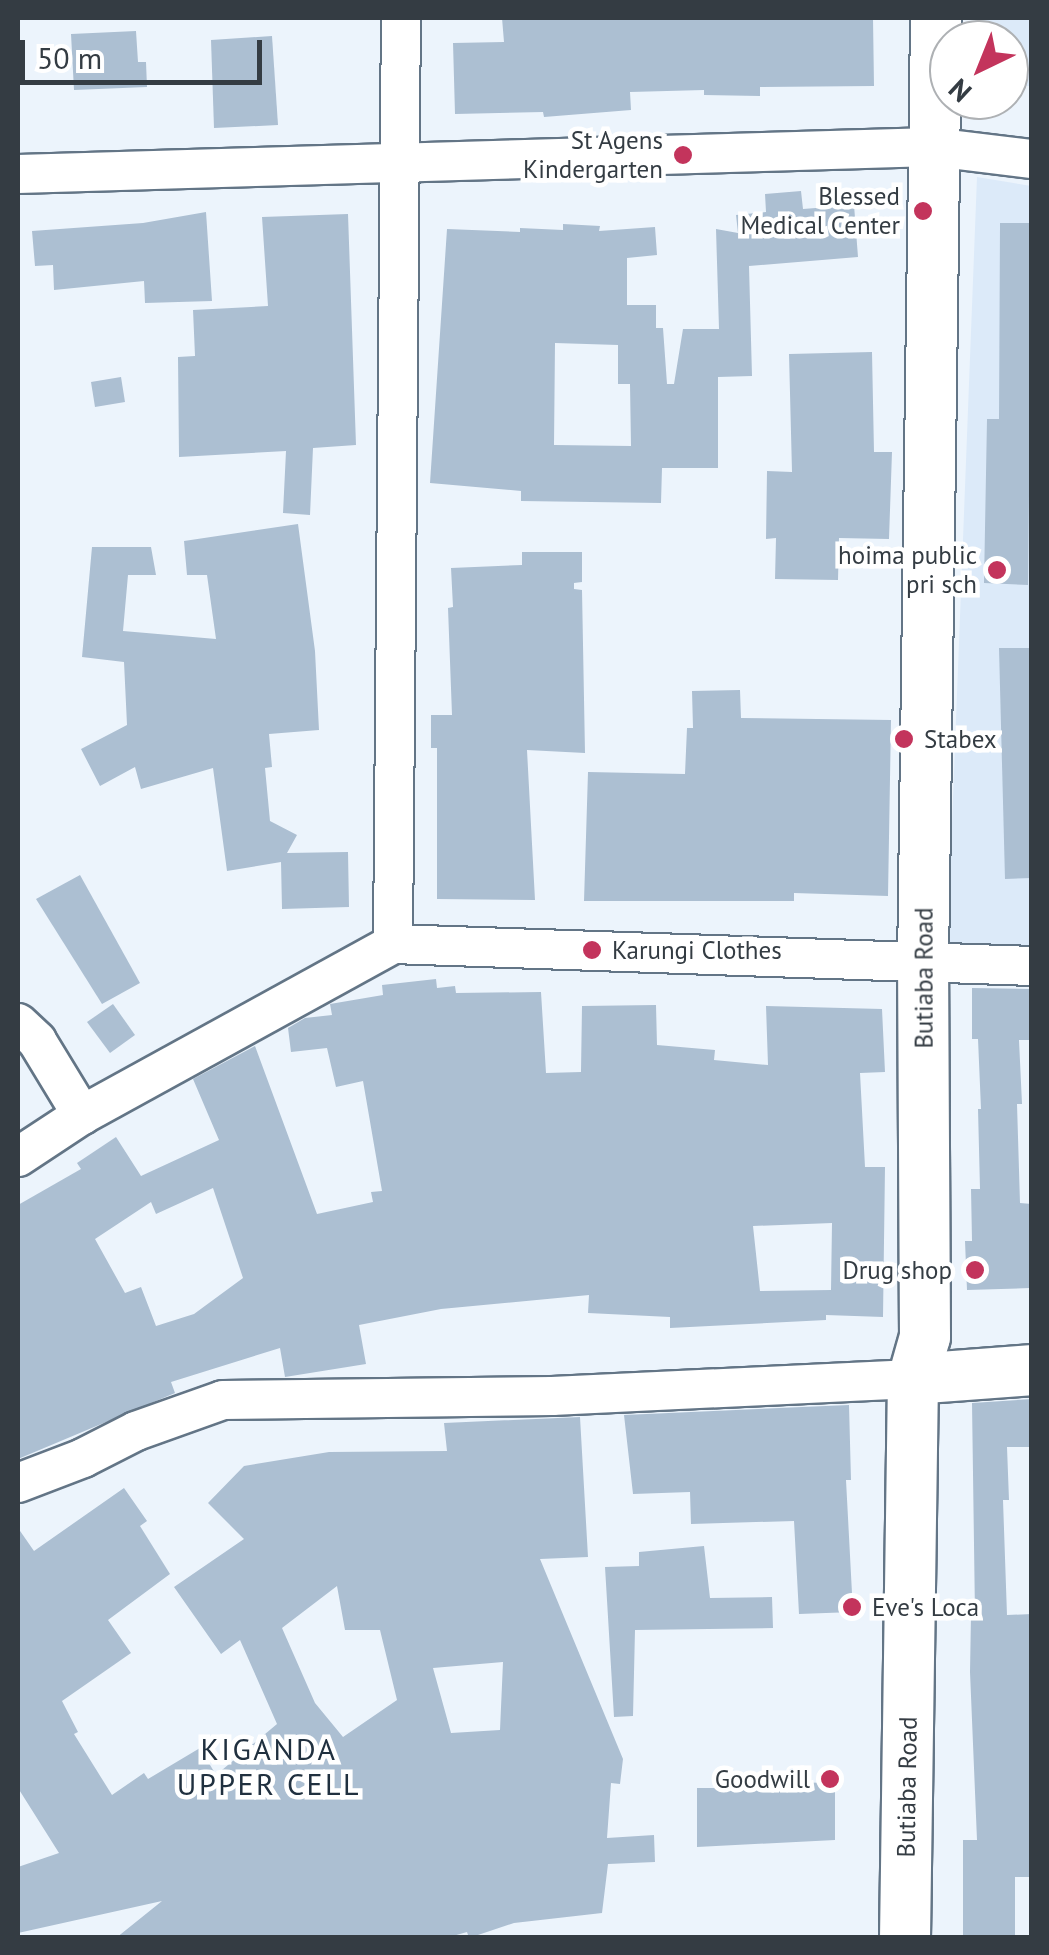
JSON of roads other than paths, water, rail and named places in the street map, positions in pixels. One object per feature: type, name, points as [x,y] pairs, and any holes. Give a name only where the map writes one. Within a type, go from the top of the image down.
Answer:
[{"type":"main road","name":"Butiaba Road","points":[[905,1938],[914,1379],[925,1337],[923,964],[934,398],[936,18]]},
{"type":"main road","points":[[914,1379],[1032,1370]]},
{"type":"street","points":[[393,944],[401,18]]},
{"type":"street","points":[[18,174],[933,148],[1032,159]]},
{"type":"street","points":[[18,1157],[82,1115],[393,944],[1032,966]]},
{"type":"street","points":[[18,1022],[37,1042],[82,1115]]},
{"type":"street","points":[[18,1483],[223,1400],[552,1396],[914,1379]]},
{"type":"place","name":"St Agens Kindergarten","points":[[683,155]]},
{"type":"place","name":"Blessed Medical Center","points":[[923,211]]},
{"type":"place","name":"hoima public pri sch","points":[[997,570]]},
{"type":"place","name":"Stabex","points":[[904,739]]},
{"type":"place","name":"Karungi Clothes","points":[[592,950]]},
{"type":"place","name":"Drug shop","points":[[975,1270]]},
{"type":"place","name":"Eve's Loca","points":[[852,1607]]},
{"type":"place","name":"Goodwill","points":[[830,1779]]},
{"type":"district","name":"KIGANDA UPPER CELL","points":[[269,1766]]}]
